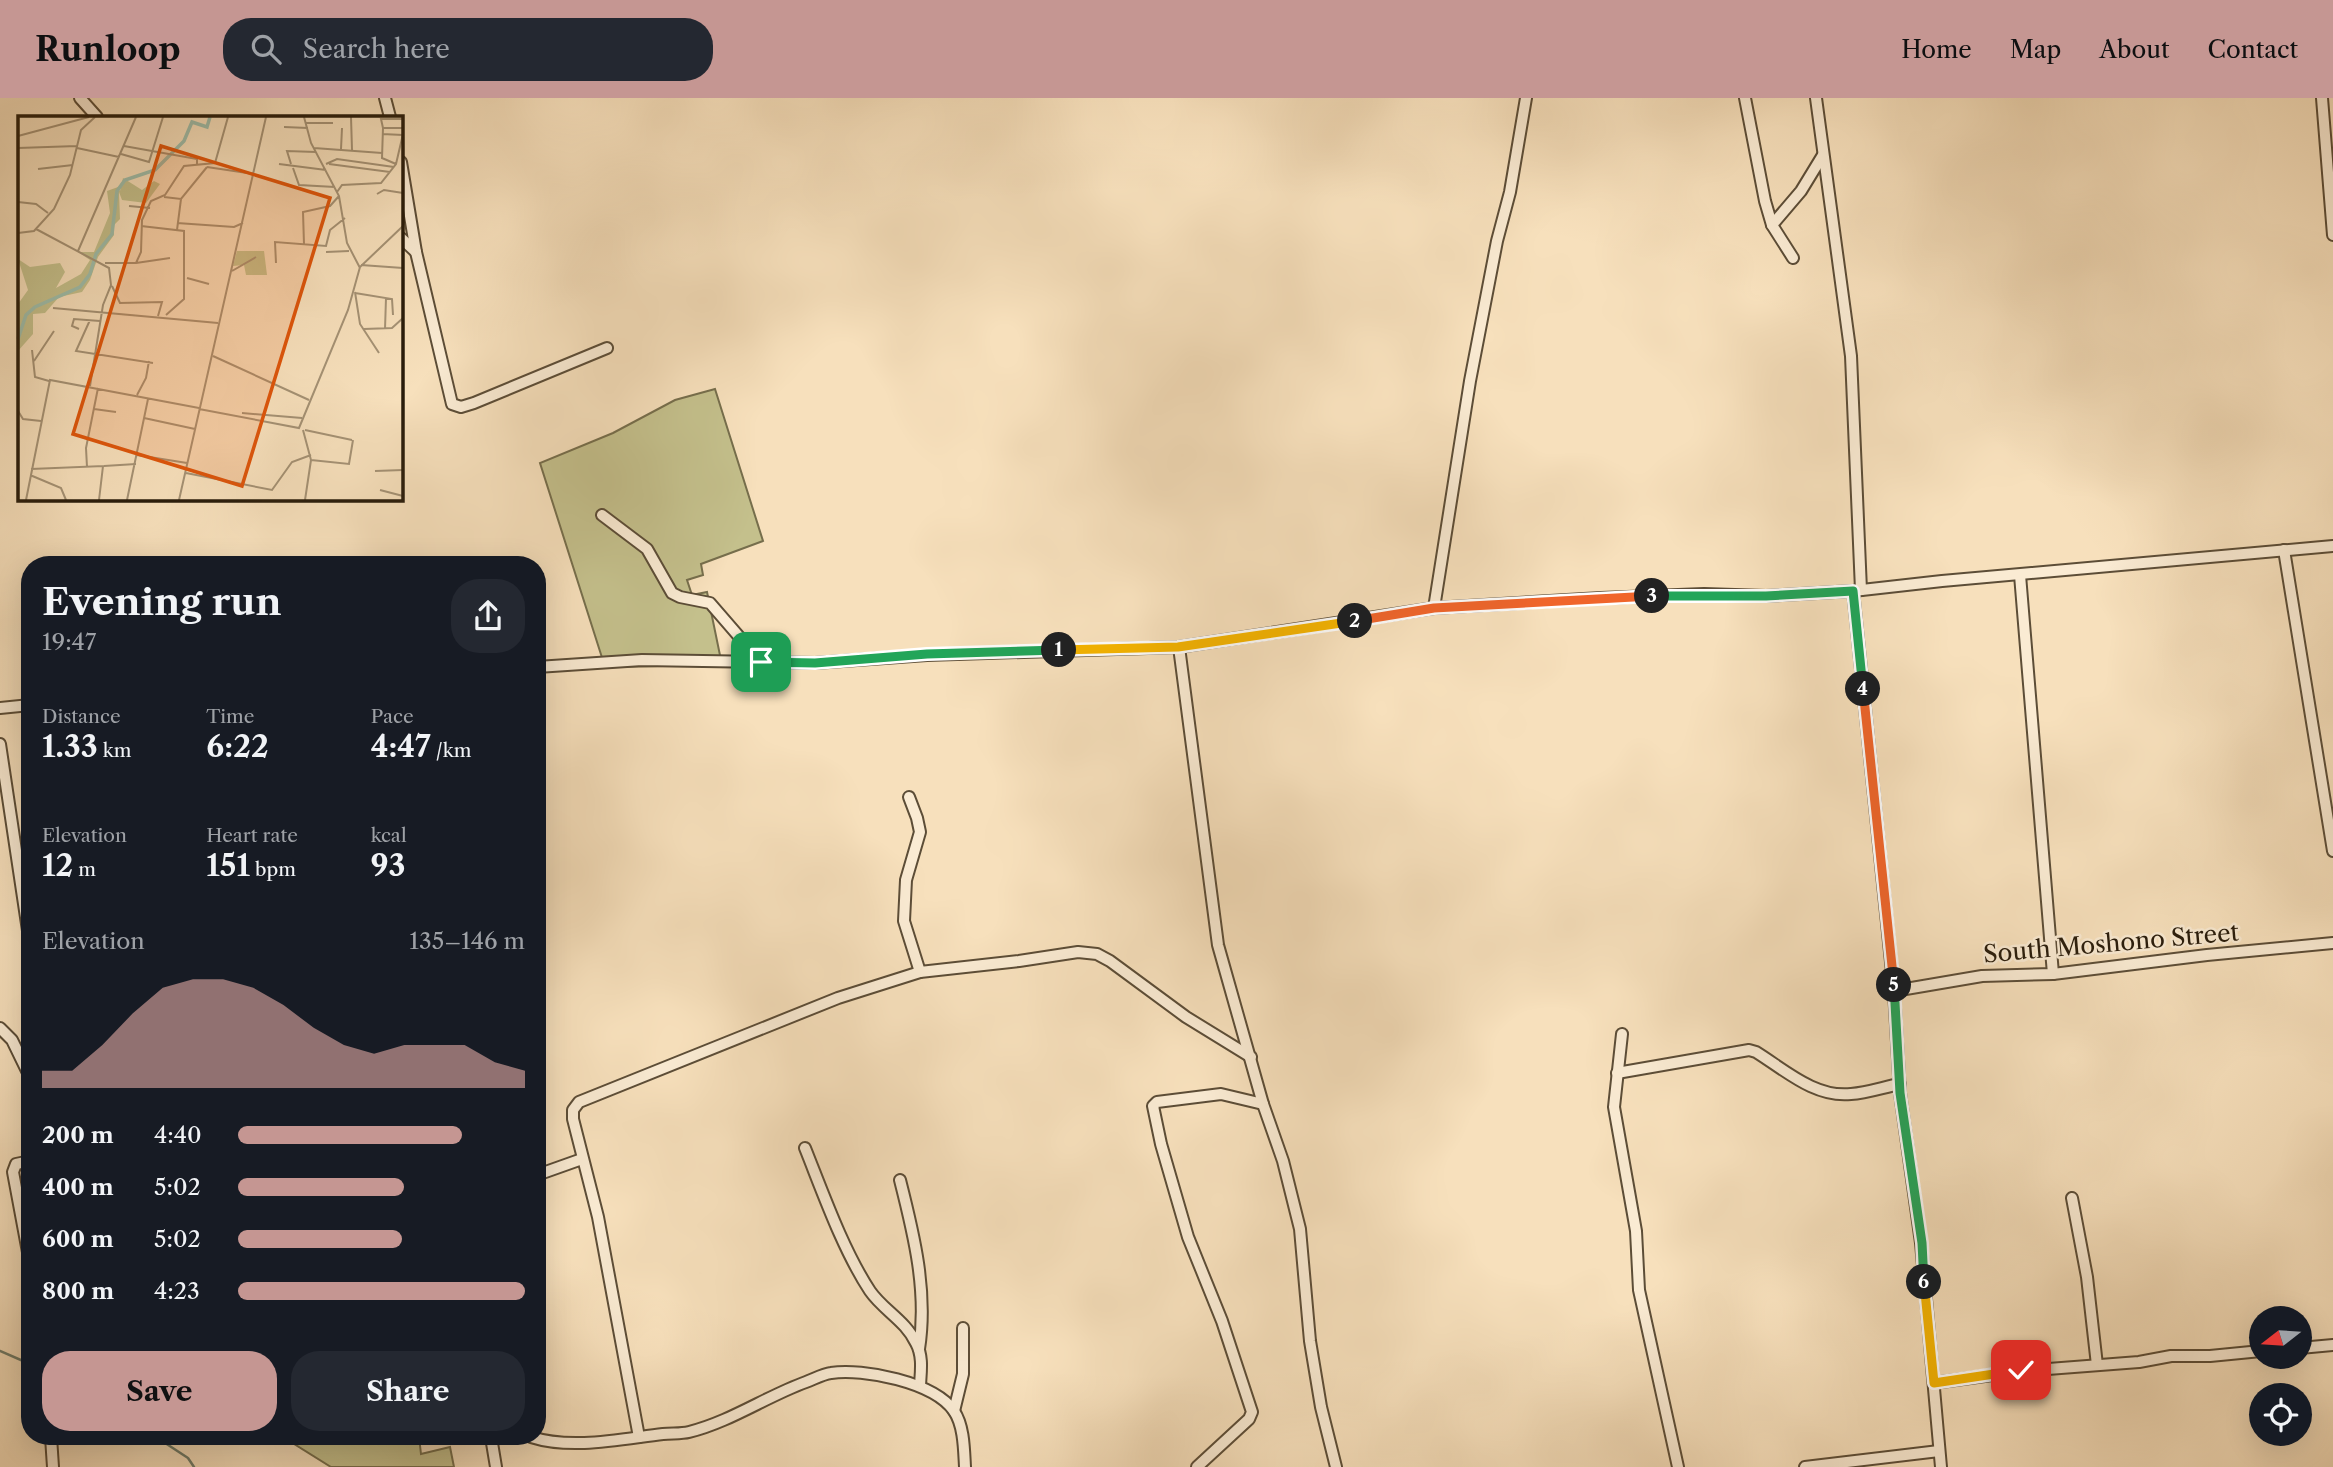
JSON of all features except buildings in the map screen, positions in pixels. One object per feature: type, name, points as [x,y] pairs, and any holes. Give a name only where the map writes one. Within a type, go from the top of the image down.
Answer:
[{"type":"street","points":[[80,98],[96,116]]},
{"type":"street","points":[[385,98],[390,116]]},
{"type":"street","points":[[1434,608],[1470,381],[1497,241],[1510,192],[1526,98]]},
{"type":"street","points":[[1745,98],[1772,225],[1793,258]]},
{"type":"street","points":[[1816,98],[1852,356],[1857,591],[1894,991],[1900,1084],[1922,1243],[1941,1467]]},
{"type":"street","points":[[2326,101],[2333,235]]},
{"type":"street","points":[[1772,225],[1801,191],[1823,155]]},
{"type":"street","points":[[403,181],[416,252],[452,404],[456,407],[474,403],[607,348]]},
{"type":"street","points":[[402,239],[416,252]]},
{"type":"street","points":[[602,515],[647,550],[672,593],[710,603],[761,662]]},
{"type":"street","points":[[546,666],[642,660],[815,663],[927,654],[1178,647],[1434,608],[1601,598],[1704,594],[1766,596],[1857,591],[2333,546]]},
{"type":"street","points":[[2284,550],[2333,850]]},
{"type":"street","points":[[2020,575],[2053,974]]},
{"type":"street","points":[[1178,647],[1218,945],[1283,1161],[1300,1230],[1310,1340],[1321,1407],[1336,1467]]},
{"type":"street","points":[[0,708],[21,706]]},
{"type":"street","points":[[0,744],[21,884]]},
{"type":"street","points":[[909,797],[918,818],[920,832],[906,880],[904,921],[920,972]]},
{"type":"street","name":"South Moshono Street","points":[[1894,991],[1982,976],[2053,974],[2333,943]]},
{"type":"street","points":[[639,1437],[598,1217],[573,1119],[573,1110],[579,1102],[838,998],[920,972],[1078,952],[1097,954],[1110,961],[1186,1017],[1251,1057]]},
{"type":"street","points":[[0,1028],[12,1040],[21,1058]]},
{"type":"street","points":[[1622,1034],[1615,1107],[1636,1230],[1637,1281],[1678,1467]]},
{"type":"street","points":[[1617,1073],[1749,1050],[1823,1092],[1850,1094],[1900,1084]]},
{"type":"street","points":[[1198,1467],[1249,1419],[1252,1412],[1222,1321],[1188,1237],[1153,1106],[1157,1102],[1221,1094],[1264,1104]]},
{"type":"street","points":[[805,1148],[835,1220],[867,1285],[912,1336],[919,1349]]},
{"type":"street","points":[[546,1172],[582,1160]]},
{"type":"street","points":[[21,1163],[16,1164],[13,1171],[21,1214]]},
{"type":"street","points":[[900,1180],[920,1276],[920,1385]]},
{"type":"street","points":[[2072,1198],[2087,1277],[2097,1365]]},
{"type":"street","points":[[954,1411],[964,1374],[964,1328]]},
{"type":"street","points":[[2312,1347],[2333,1345]]},
{"type":"street","points":[[1934,1383],[1981,1375],[2138,1362],[2171,1356],[2249,1352]]},
{"type":"street","points":[[546,1439],[563,1442],[687,1432],[710,1425],[774,1394],[830,1373],[870,1375],[920,1385],[954,1411],[960,1424],[965,1467]]},
{"type":"street","points":[[52,1445],[53,1467]]},
{"type":"street","points":[[492,1445],[496,1467]]},
{"type":"street","points":[[1805,1467],[1939,1451]]},
{"type":"shaded area","points":[[715,389],[763,541],[701,564],[703,575],[687,580],[692,595],[707,592],[722,665],[605,667],[540,463],[613,433],[675,400]]},
{"type":"shaded area","points":[[296,1445],[420,1445],[421,1454],[450,1447],[454,1467],[331,1467]]},
{"type":"waterway","points":[[0,1351],[21,1360]]},
{"type":"waterway","points":[[168,1445],[188,1458],[194,1467]]},
{"type":"route","points":[[761,662],[815,663],[927,654],[1178,647],[1434,608],[1601,598],[1704,594],[1766,596],[1853,591],[1886,902],[1900,1093],[1922,1243],[1934,1383],[2021,1370]]}]
